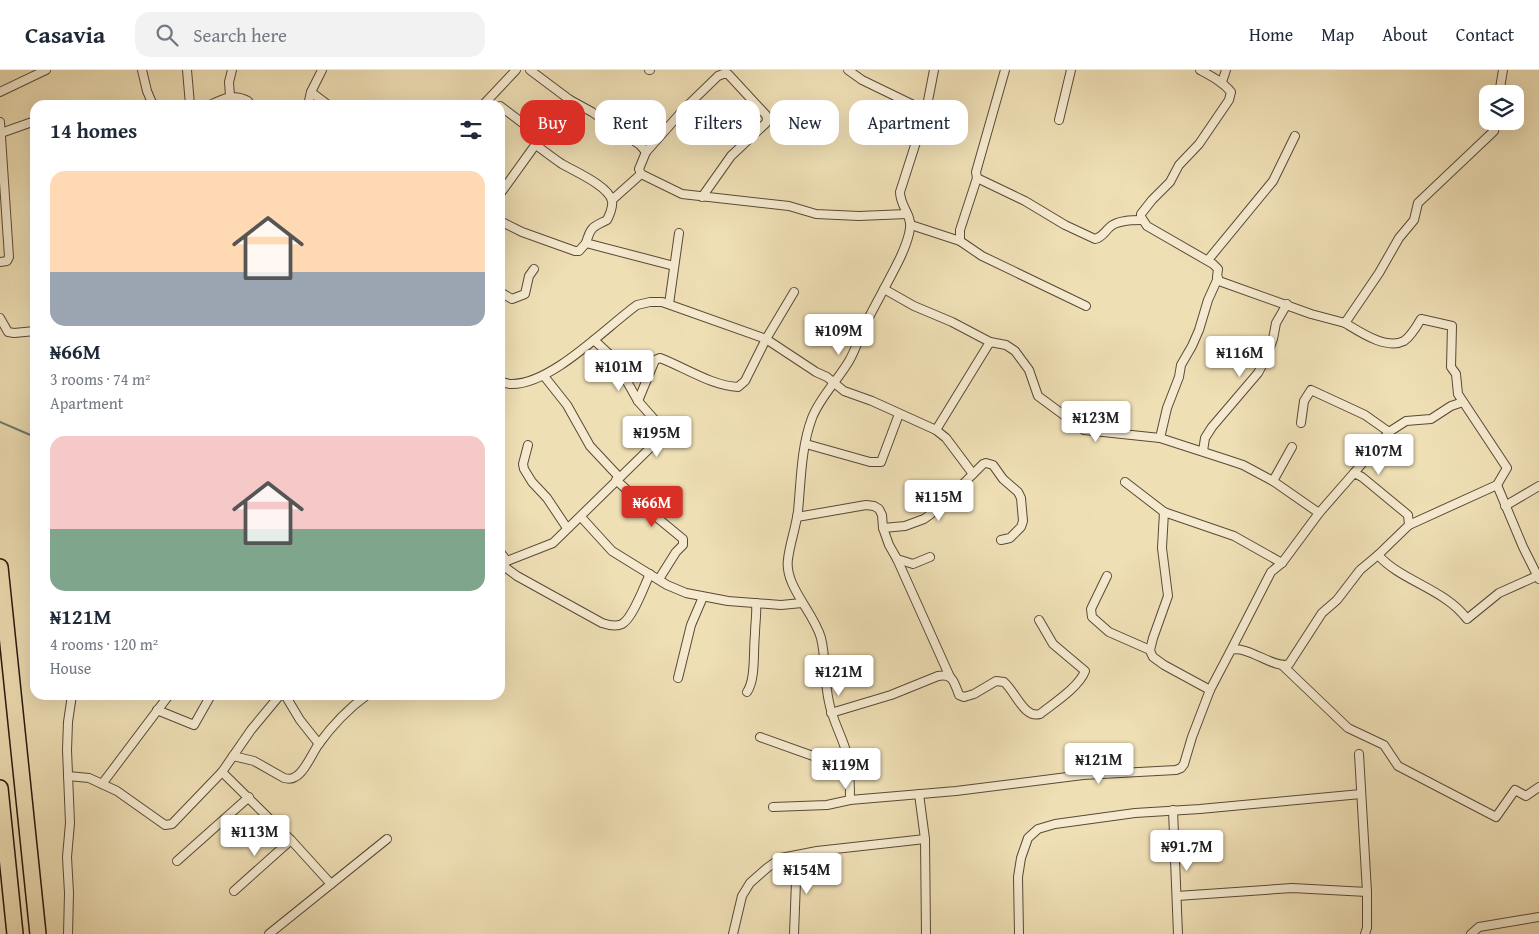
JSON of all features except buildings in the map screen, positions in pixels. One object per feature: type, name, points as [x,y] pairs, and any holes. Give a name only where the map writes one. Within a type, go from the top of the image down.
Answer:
[{"type":"highway","points":[[0,567],[38,934]]},
{"type":"highway","points":[[0,788],[15,934]]},
{"type":"street","points":[[0,92],[46,70]]},
{"type":"street","points":[[142,70],[147,91],[152,100]]},
{"type":"street","points":[[187,70],[190,100]]},
{"type":"street","points":[[230,96],[229,82],[232,70]]},
{"type":"street","points":[[309,100],[322,70]]},
{"type":"street","points":[[492,100],[489,98],[516,70]]},
{"type":"street","points":[[531,70],[570,100]]},
{"type":"street","points":[[848,70],[862,80],[902,100]]},
{"type":"street","points":[[928,100],[934,70]]},
{"type":"street","points":[[960,241],[960,230],[977,178],[976,172],[1005,70]]},
{"type":"street","points":[[1060,120],[1071,70]]},
{"type":"street","points":[[1160,438],[1167,408],[1179,377],[1181,365],[1199,330],[1208,300],[1218,278],[1218,269],[1208,260],[1147,226],[1142,220],[1141,214],[1170,182],[1179,165],[1199,144],[1229,100],[1231,92],[1222,82],[1200,70]]},
{"type":"street","points":[[1222,82],[1226,70]]},
{"type":"street","points":[[1501,85],[1503,70]]},
{"type":"street","points":[[702,197],[731,156],[766,123],[767,119],[766,115],[728,74],[718,76],[646,152],[639,168],[641,174],[682,194],[702,197],[788,206],[816,214],[859,216],[906,214]]},
{"type":"street","points":[[311,92],[321,100]]},
{"type":"street","points":[[221,100],[230,96],[246,100]]},
{"type":"street","points":[[585,108],[640,145],[646,152]]},
{"type":"street","points":[[505,109],[520,121]]},
{"type":"street","points":[[0,122],[9,256],[7,261],[0,262]]},
{"type":"street","points":[[1,133],[30,122]]},
{"type":"street","points":[[1345,323],[1379,273],[1399,238],[1414,220],[1418,203],[1494,130]]},
{"type":"street","points":[[1208,260],[1273,181],[1295,136]]},
{"type":"street","points":[[505,187],[536,145],[560,163],[598,185],[607,192],[612,200],[608,220],[594,226],[588,234],[586,242],[578,251],[522,232],[505,224]]},
{"type":"street","points":[[850,800],[848,760],[832,713],[825,683],[820,638],[813,618],[802,603],[789,575],[787,565],[797,517],[808,432],[813,416],[821,400],[850,360],[908,239],[911,226],[909,216],[906,214],[900,200],[901,185],[915,145]]},
{"type":"street","points":[[612,200],[641,174]]},
{"type":"street","points":[[977,178],[1095,239],[1101,237],[1111,226],[1120,222],[1142,220]]},
{"type":"street","points":[[911,226],[960,241],[982,256],[1086,306]]},
{"type":"street","points":[[669,304],[679,232]]},
{"type":"street","points":[[586,242],[674,266]]},
{"type":"street","points":[[505,295],[512,299],[525,294],[529,276],[534,269]]},
{"type":"street","points":[[1218,278],[1219,281],[1312,314],[1345,323],[1366,336],[1392,344],[1405,340],[1421,319],[1452,326],[1451,367],[1456,374],[1458,394],[1507,468],[1497,484],[1409,525],[1360,570],[1338,600],[1322,614],[1289,664],[1282,666]]},
{"type":"street","points":[[884,289],[914,306],[952,322],[990,342],[1006,345],[1015,351],[1029,370],[1038,396],[1084,430],[1160,438],[1202,451],[1243,466],[1273,481],[1320,513]]},
{"type":"street","points":[[638,401],[657,358],[708,379],[732,387],[738,387],[745,381],[766,339],[794,292]]},
{"type":"street","points":[[505,383],[512,384],[544,376],[594,340],[637,304],[650,302],[669,304],[766,339],[816,372],[827,377],[844,391],[872,401],[936,430],[946,438],[973,474]]},
{"type":"street","points":[[1202,451],[1205,438],[1212,427],[1258,373],[1270,346],[1276,323],[1287,304]]},
{"type":"street","points":[[0,318],[8,332],[14,334],[30,332]]},
{"type":"street","points":[[505,563],[553,543],[650,449],[662,434],[661,427],[638,401],[613,360],[594,340]]},
{"type":"street","points":[[936,430],[990,342]]},
{"type":"street","points":[[544,376],[567,405],[590,446],[618,478],[660,520],[683,539],[683,545],[658,579]]},
{"type":"street","points":[[1301,423],[1304,401],[1311,390],[1365,415],[1389,432]]},
{"type":"street","points":[[773,806],[827,805],[850,800],[956,792],[1083,775],[1176,770],[1181,768],[1210,690],[1271,572],[1282,563],[1320,513],[1389,432],[1406,421],[1430,418],[1451,406],[1463,402]]},
{"type":"street","points":[[806,444],[870,462],[881,462],[899,414]]},
{"type":"street","points":[[528,445],[523,460],[524,469],[532,482],[547,498],[567,528]]},
{"type":"street","points":[[1273,481],[1292,447]]},
{"type":"street","points":[[884,528],[905,526],[924,519],[931,514],[939,502],[962,485],[986,463],[992,465],[1002,479],[1018,492],[1021,498],[1023,521],[1021,527],[1010,538],[1001,540]]},
{"type":"street","points":[[1354,473],[1362,477],[1408,515],[1409,525]]},
{"type":"street","points":[[1125,482],[1164,512],[1234,536],[1282,563]]},
{"type":"street","points":[[1378,555],[1387,566],[1424,586],[1461,611],[1467,619],[1499,593],[1538,578],[1523,548],[1497,484]]},
{"type":"street","points":[[1505,506],[1539,486]]},
{"type":"street","points":[[797,517],[866,505],[874,506],[878,509],[882,515],[884,528],[897,559],[959,695],[964,697],[974,694],[996,680],[1004,682],[1024,708],[1030,714],[1036,715],[1040,714],[1067,692],[1083,676],[1085,671],[1053,644],[1039,620]]},
{"type":"street","points":[[1164,512],[1162,548],[1168,596],[1158,620],[1150,650],[1153,657],[1164,665],[1210,690]]},
{"type":"street","points":[[581,517],[612,551],[628,562],[686,593],[728,602],[782,605],[802,603]]},
{"type":"street","points":[[897,559],[913,564],[930,557]]},
{"type":"street","points":[[505,565],[602,624],[611,625],[618,625],[628,619],[650,574]]},
{"type":"street","points":[[1107,576],[1091,609],[1092,617],[1110,632],[1150,650]]},
{"type":"street","points":[[678,678],[691,625],[703,597]]},
{"type":"street","points":[[747,692],[750,687],[752,673],[757,619],[756,603]]},
{"type":"street","points":[[1230,650],[1236,648],[1282,666],[1348,728],[1384,745],[1398,766],[1496,818],[1515,790],[1526,796],[1539,788]]},
{"type":"street","points":[[832,713],[891,695],[938,676],[945,675],[950,677]]},
{"type":"street","points":[[68,934],[69,893],[67,856],[70,822],[68,722],[71,700]]},
{"type":"street","points":[[102,784],[165,700]]},
{"type":"street","points":[[158,710],[194,725],[208,700]]},
{"type":"street","points":[[68,776],[89,778],[117,792],[165,825],[172,824],[222,772],[251,730],[276,700]]},
{"type":"street","points":[[288,700],[300,720],[319,744]]},
{"type":"street","points":[[233,756],[254,761],[284,778],[295,778],[319,744],[361,700]]},
{"type":"street","points":[[760,738],[827,760],[848,760]]},
{"type":"street","points":[[1359,754],[1367,892],[1367,928],[1365,934]]},
{"type":"street","points":[[222,772],[291,840],[331,884]]},
{"type":"street","points":[[919,794],[925,839],[926,934]]},
{"type":"street","points":[[1019,934],[1018,877],[1021,858],[1028,838],[1038,829],[1054,824],[1135,813],[1361,794]]},
{"type":"street","points":[[177,861],[248,797]]},
{"type":"street","points":[[1173,810],[1178,934]]},
{"type":"street","points":[[269,934],[386,839]]},
{"type":"street","points":[[733,934],[742,896],[750,883],[781,858],[857,846],[925,839]]},
{"type":"street","points":[[234,891],[291,840]]},
{"type":"street","points":[[794,934],[797,855]]},
{"type":"street","points":[[1177,896],[1292,888],[1367,892]]},
{"type":"street","points":[[1471,934],[1479,927],[1539,918]]},
{"type":"waterway","points":[[0,422],[30,435]]}]
